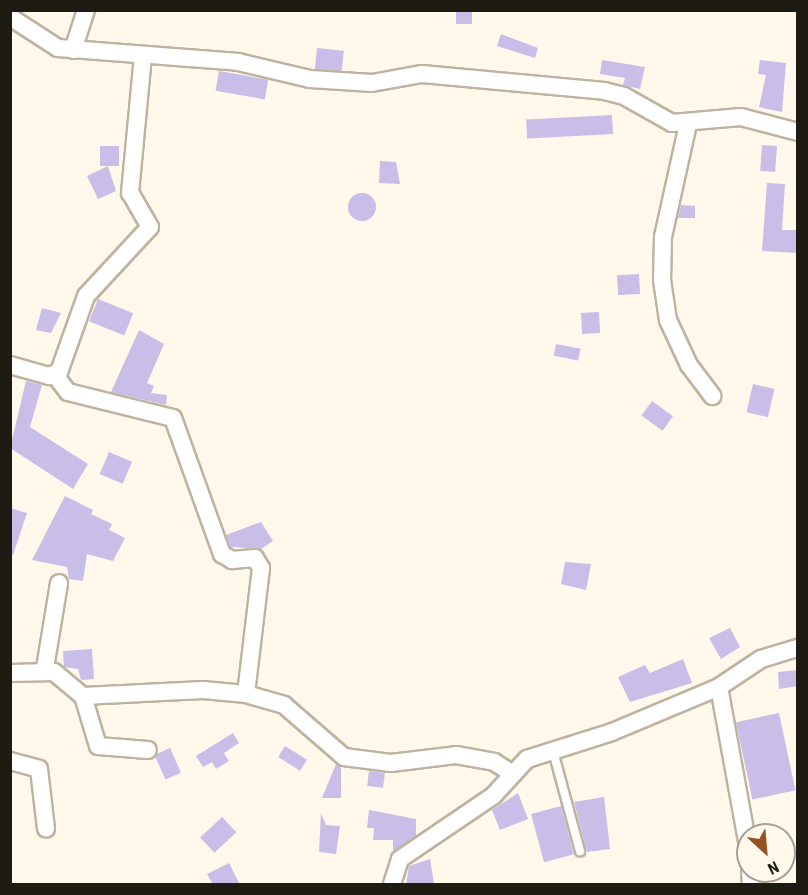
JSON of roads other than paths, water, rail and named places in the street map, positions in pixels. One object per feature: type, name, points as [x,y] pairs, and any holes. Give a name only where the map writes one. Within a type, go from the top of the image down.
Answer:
[{"type":"street","points":[[73,50],[86,10]]},
{"type":"street","points":[[10,17],[44,41],[73,50],[238,62],[310,79],[372,83],[422,74],[604,92],[624,96],[656,117],[688,124],[741,117],[798,132]]},
{"type":"street","points":[[55,375],[86,296],[150,227],[130,193],[142,56]]},
{"type":"street","points":[[688,124],[663,237],[662,280],[668,320],[689,365],[712,396]]},
{"type":"street","points":[[10,365],[55,375],[68,392],[108,405],[130,403],[159,411],[177,423],[183,455],[222,554],[232,560],[260,561],[246,694]]},
{"type":"street","points":[[45,668],[59,583]]},
{"type":"street","points":[[392,885],[400,859],[493,796],[510,772],[526,759],[553,751],[719,687],[761,659],[798,648]]},
{"type":"street","points":[[10,673],[45,668],[83,696],[98,746],[148,750]]},
{"type":"street","points":[[719,687],[744,823]]},
{"type":"street","points":[[83,696],[203,690],[246,694],[284,705],[344,756],[391,763],[456,755],[494,762],[510,772]]},
{"type":"street","points":[[10,761],[39,769],[46,830]]},
{"type":"lane","points":[[553,751],[580,851]]}]
